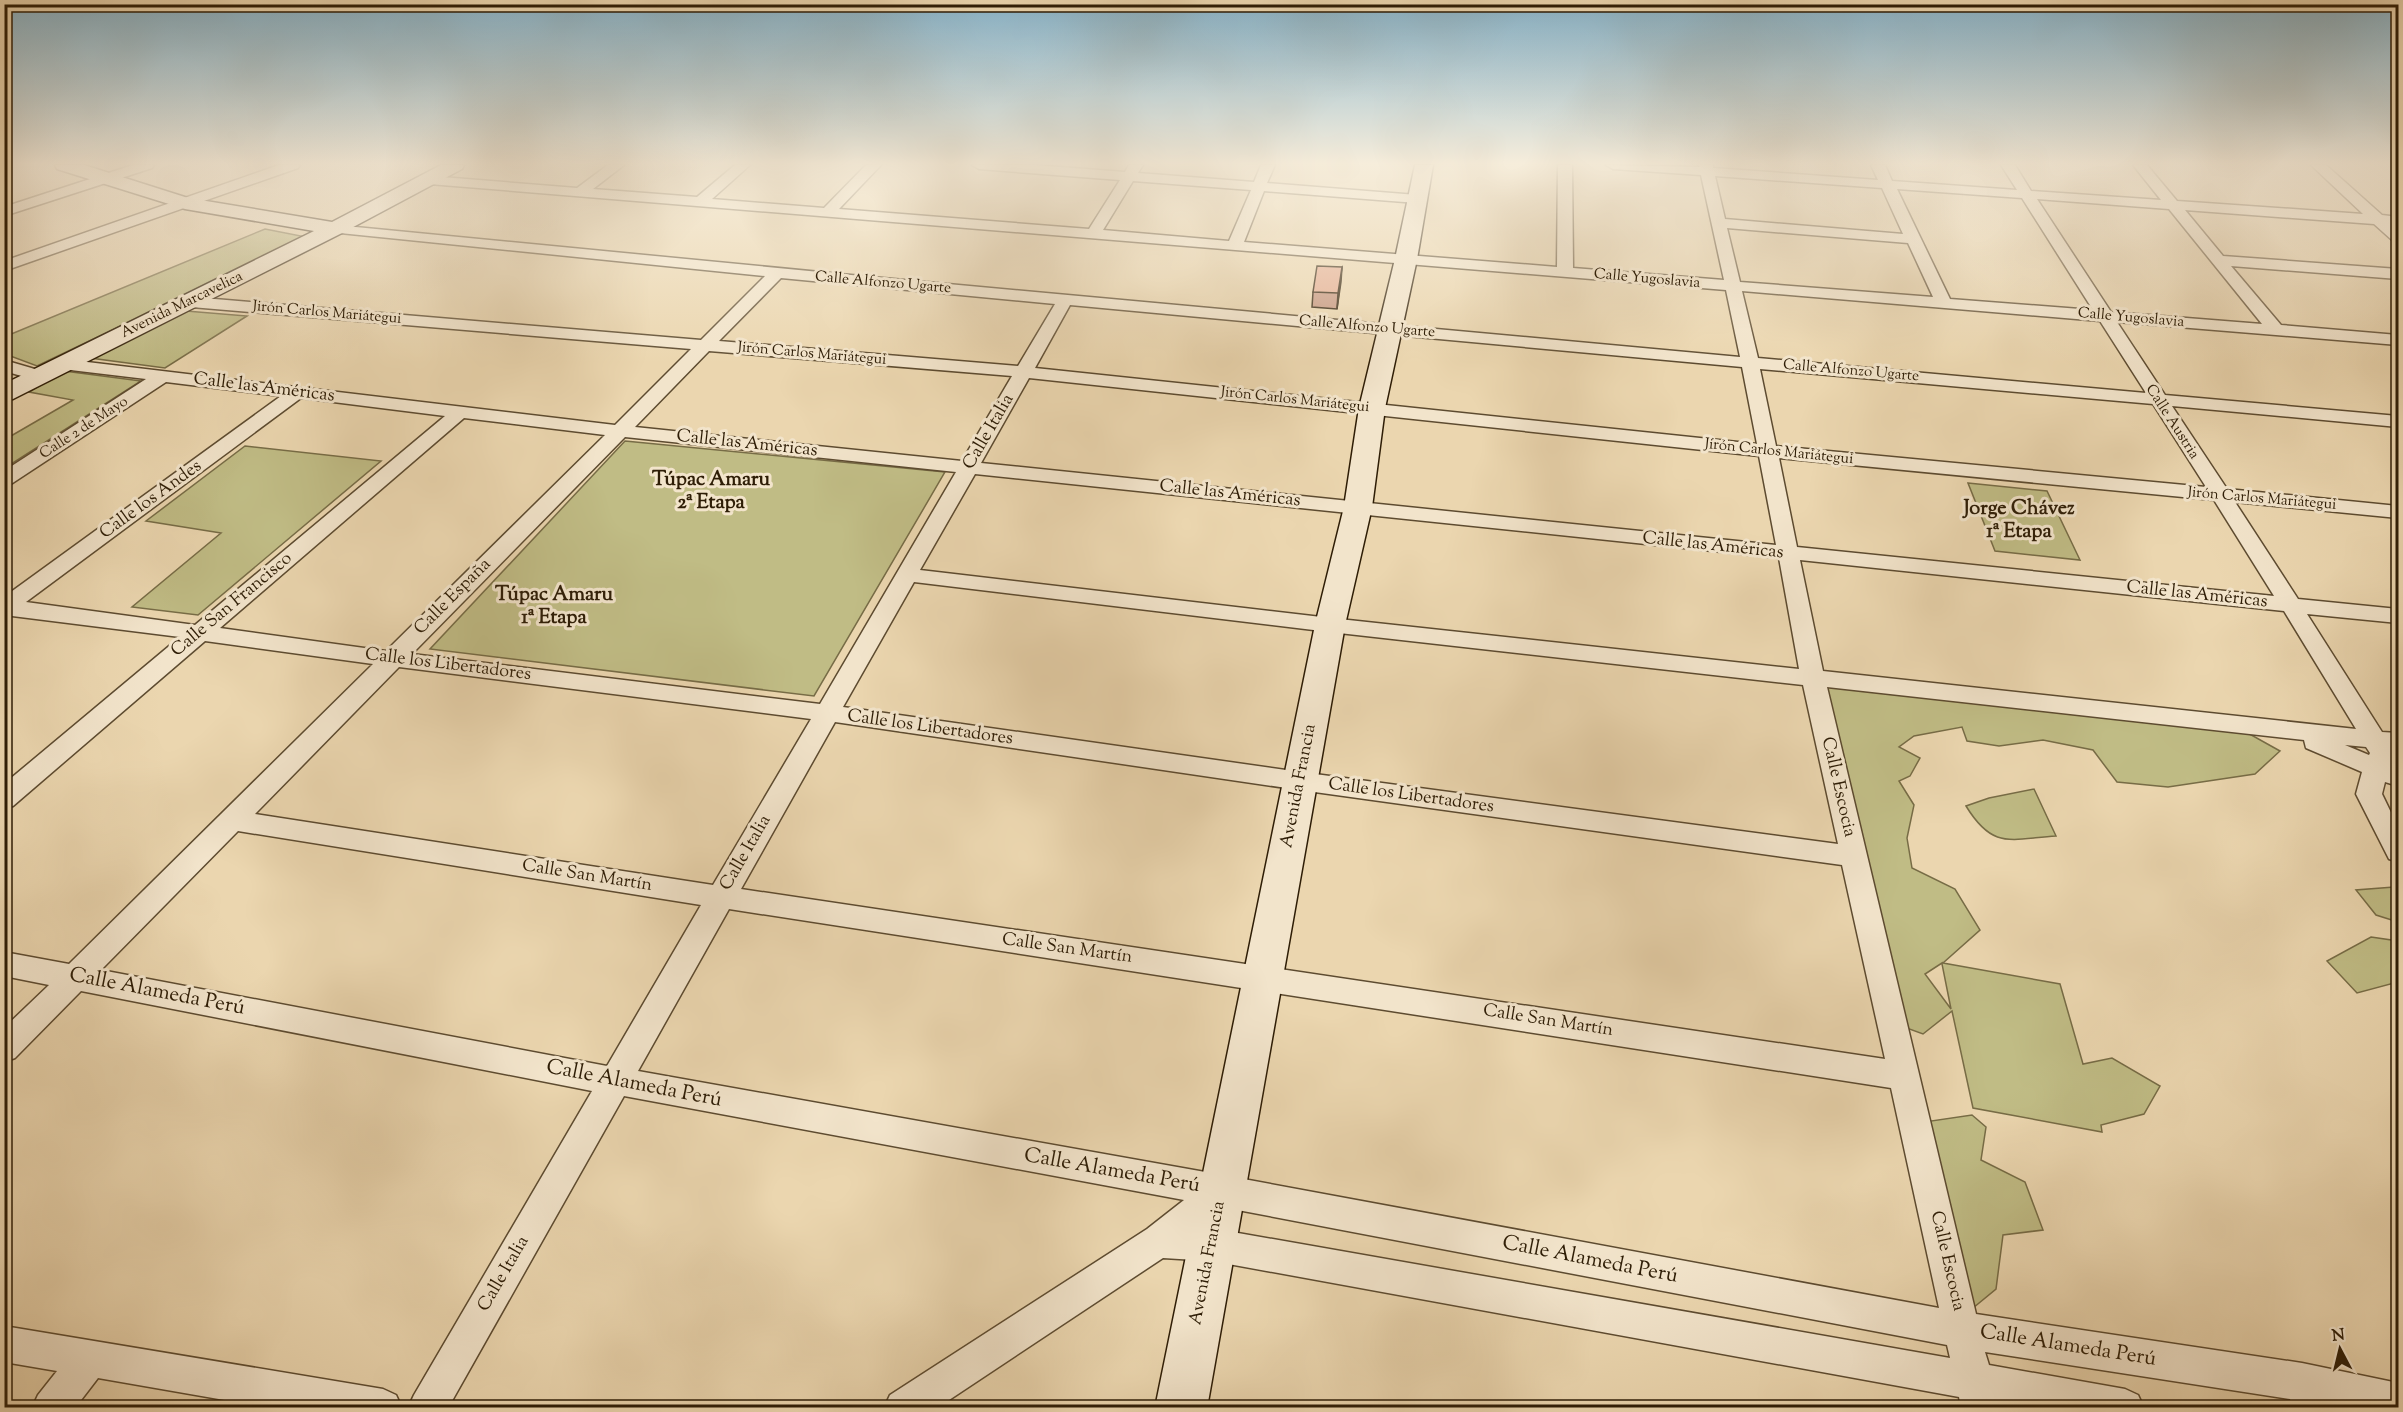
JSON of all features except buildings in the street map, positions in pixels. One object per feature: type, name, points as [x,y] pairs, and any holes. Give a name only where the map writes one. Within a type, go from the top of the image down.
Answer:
[{"type":"street","points":[[4,266],[105,231]]},
{"type":"street","name":"Avenida Marcavelica","points":[[4,394],[331,231]]},
{"type":"street","name":"Calle Alfonzo Ugarte","points":[[354,231],[776,274],[1066,298],[1390,330],[2398,421]]},
{"type":"street","name":"Calle Yugoslavia","points":[[1069,231],[2398,340]]},
{"type":"street","points":[[1235,245],[1241,231]]},
{"type":"street","name":"Avenida Francia","points":[[1181,1407],[1330,625],[1359,507],[1372,408],[1411,231]]},
{"type":"street","points":[[1565,231],[1565,272]]},
{"type":"street","name":"Calle Escocia","points":[[1721,231],[1813,678],[1977,1395]]},
{"type":"street","points":[[1815,231],[1913,239]]},
{"type":"street","points":[[1909,231],[1944,303]]},
{"type":"street","name":"Calle Austria","points":[[2050,231],[2218,495],[2386,741]]},
{"type":"street","points":[[2194,231],[2276,330]]},
{"type":"street","points":[[2218,260],[2398,274]]},
{"type":"street","name":"Calle España","points":[[4,1049],[776,274]]},
{"type":"street","name":"Calle Italia","points":[[427,1407],[1066,298]]},
{"type":"street","name":"Jirón Carlos Mariátegui","points":[[191,302],[1023,372],[1766,451],[2398,512]]},
{"type":"street","name":"Calle las Américas","points":[[62,364],[619,431],[2398,616]]},
{"type":"street","points":[[4,365],[39,376]]},
{"type":"street","name":"Calle 2 de Mayo","points":[[4,480],[163,376]]},
{"type":"street","name":"Calle los Andes","points":[[5,607],[298,392]]},
{"type":"street","name":"Calle San Francisco","points":[[4,799],[460,412]]},
{"type":"street","points":[[906,575],[1330,625],[2386,741],[2382,753],[2388,771]]},
{"type":"street","name":"Calle los Libertadores","points":[[5,607],[392,659],[827,713],[1300,781],[1854,856]]},
{"type":"street","points":[[2278,729],[2388,771]]},
{"type":"street","points":[[2388,771],[2369,794],[2398,852]]},
{"type":"street","name":"Calle San Martín","points":[[230,820],[721,897],[1904,1076]]},
{"type":"street","name":"Calle Alameda Perú","points":[[4,964],[615,1081],[1222,1191],[2307,1395],[2398,1402]]},
{"type":"street","points":[[903,1407],[1159,1241],[1222,1191]]},
{"type":"street","points":[[1159,1241],[1212,1244],[1977,1395],[2125,1407]]},
{"type":"street","points":[[4,1344],[88,1360],[383,1407]]},
{"type":"street","points":[[51,1407],[88,1360]]},
{"type":"shaded area","points":[[260,231],[275,231],[306,237],[37,366],[5,354],[4,337]]},
{"type":"shaded area","points":[[186,311],[247,316],[165,368],[90,358]]},
{"type":"shaded area","points":[[64,371],[141,381],[5,468],[4,440],[73,400],[29,392]]},
{"type":"shaded area","points":[[625,441],[945,472],[814,696],[430,649]]},
{"type":"shaded area","points":[[245,446],[381,461],[198,615],[132,607],[221,533],[146,521]]},
{"type":"shaded area","points":[[1968,483],[2047,491],[2080,560],[1995,551]]},
{"type":"shaded area","points":[[1813,678],[2246,732],[2280,751],[2255,774],[2168,787],[2117,782],[2093,750],[2043,740],[1999,746],[1967,741],[1962,727],[1914,736],[1899,747],[1920,758],[1910,776],[1899,781],[1914,805],[1907,838],[1912,868],[1955,889],[1980,930],[1943,963],[2060,984],[2083,1064],[2112,1058],[2160,1086],[2144,1114],[2101,1125],[2102,1132],[1973,1108],[1952,1011],[1923,1034],[1901,1026]],"holes":[[[1942,963],[1951,1009],[1925,974]]]},
{"type":"shaded area","points":[[2034,789],[2056,836],[2004,839],[1994,836],[1985,830],[1966,806],[1989,798]]},
{"type":"shaded area","points":[[2394,887],[2398,889],[2398,922],[2376,915],[2356,890]]},
{"type":"shaded area","points":[[2371,937],[2398,941],[2398,982],[2357,993],[2327,961]]},
{"type":"shaded area","points":[[1972,1115],[1986,1127],[1981,1160],[2025,1182],[2043,1230],[2003,1235],[1996,1289],[1973,1308],[1924,1122]]},
{"type":"district","name":"Túpac Amaru 2ª Etapa","points":[[711,492]]},
{"type":"district","name":"Jorge Chávez 1ª Etapa","points":[[2019,520]]},
{"type":"district","name":"Túpac Amaru 1ª Etapa","points":[[554,606]]}]
